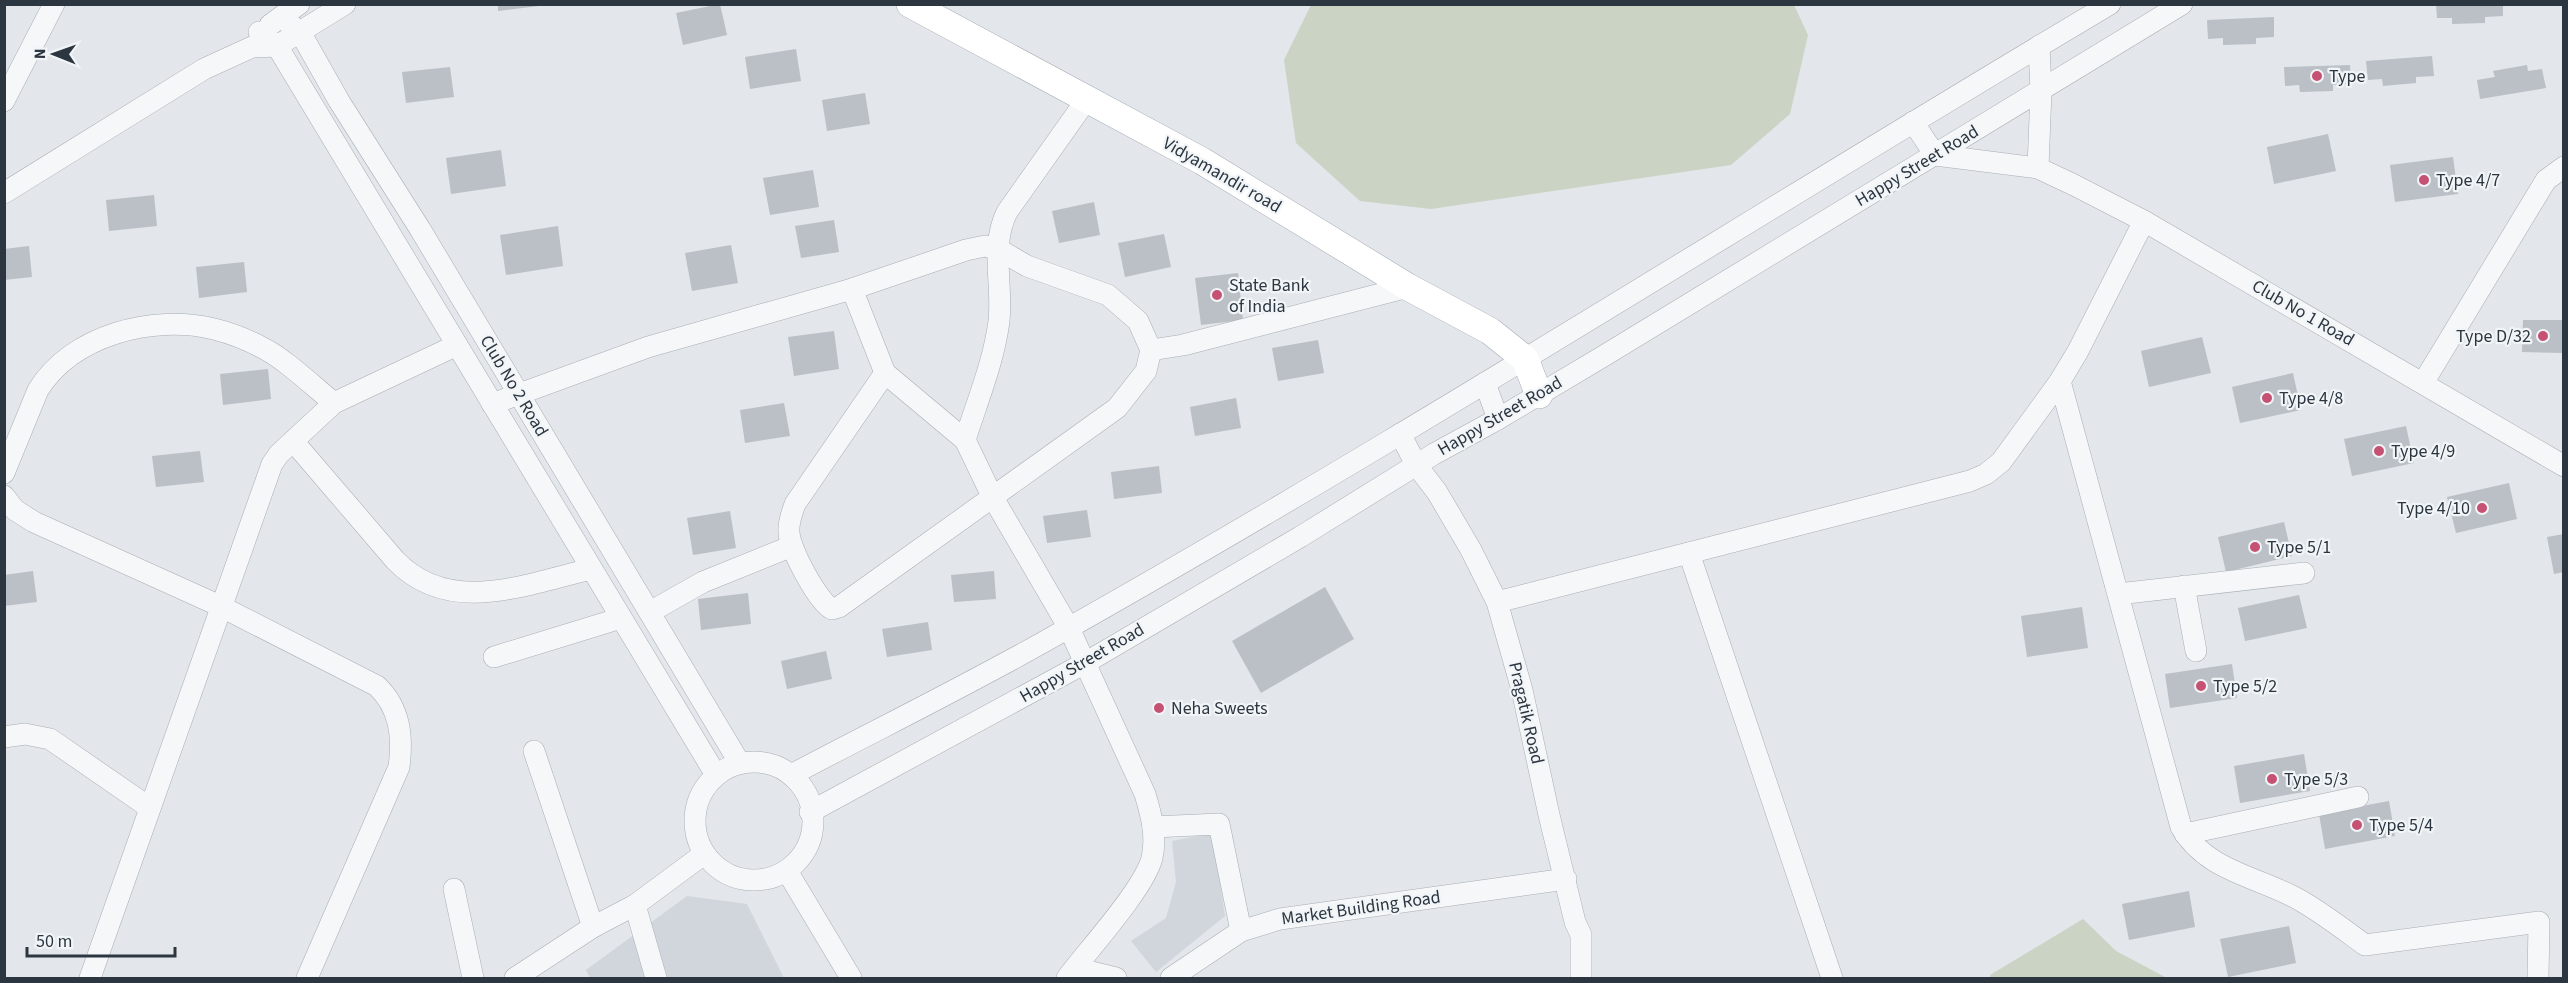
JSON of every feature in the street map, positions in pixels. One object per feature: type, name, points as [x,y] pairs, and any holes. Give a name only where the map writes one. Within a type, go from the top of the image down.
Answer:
[{"type":"main road","name":"Vidyamandir road","points":[[910,4],[1202,161],[1408,287],[1490,331],[1525,359]]},
{"type":"main road","points":[[1525,359],[1539,395]]},
{"type":"street","points":[[4,101],[54,4]]},
{"type":"street","points":[[4,193],[255,39],[299,4]]},
{"type":"street","points":[[277,46],[345,4]]},
{"type":"street","name":"Happy Street Road","points":[[792,775],[1069,628],[1570,332],[2109,4]]},
{"type":"street","name":"Happy Street Road","points":[[810,812],[1085,663],[1418,466],[1434,454],[1539,395],[2182,4]]},
{"type":"street","name":"Club No 2 Road","points":[[281,17],[300,32],[339,101],[420,229],[739,762]]},
{"type":"street","name":"Club No 2 Road","points":[[255,39],[277,46],[716,775]]},
{"type":"street","points":[[2038,168],[2041,91],[2039,46]]},
{"type":"street","points":[[965,440],[996,340],[1000,302],[998,249],[1001,224],[1006,212],[1087,99]]},
{"type":"street","points":[[1913,122],[1935,155]]},
{"type":"street","name":"Club No 1 Road","points":[[1935,155],[2038,168],[2144,221],[2564,466]]},
{"type":"street","points":[[2423,383],[2546,180],[2564,166]]},
{"type":"street","points":[[1497,602],[1970,481],[1986,474],[2001,462],[2060,381],[2078,351],[2144,221]]},
{"type":"street","points":[[492,404],[648,347],[852,289],[966,250],[986,246],[998,249],[1027,266],[1108,295],[1138,321],[1151,350],[1146,370],[1117,408],[839,607],[832,609],[822,602],[792,546],[788,532],[790,518],[795,504],[885,373]]},
{"type":"street","points":[[1151,350],[1183,345],[1408,287]]},
{"type":"street","points":[[852,289],[885,373],[965,440],[992,496],[1069,628],[1145,794],[1153,827],[1152,858],[1143,879],[1071,973]]},
{"type":"street","points":[[4,473],[44,380],[71,355],[101,339],[137,328],[182,325],[213,328],[238,336],[264,348],[334,403]]},
{"type":"street","points":[[1570,332],[1582,369]]},
{"type":"street","points":[[90,978],[267,475],[279,454],[334,403],[456,345]]},
{"type":"street","points":[[2060,381],[2181,827],[2198,851],[2212,860],[2298,898],[2365,945],[2539,922],[2538,978]]},
{"type":"street","points":[[1485,383],[1498,419]]},
{"type":"street","name":"Pragatik Road","points":[[1400,434],[1418,466],[1443,502],[1497,602],[1522,690],[1549,815],[1575,921],[1581,935],[1581,978]]},
{"type":"street","points":[[294,441],[395,560],[410,575],[425,584],[441,589],[488,593],[591,569]]},
{"type":"street","points":[[4,496],[15,510],[34,522],[220,606],[377,686],[388,697],[395,711],[402,747],[399,767],[307,978]]},
{"type":"street","points":[[650,612],[703,582],[792,546]]},
{"type":"street","points":[[1689,553],[1832,978]]},
{"type":"street","points":[[2118,594],[2304,573]]},
{"type":"street","points":[[2184,586],[2196,651]]},
{"type":"street","points":[[494,657],[621,618]]},
{"type":"street","points":[[4,737],[25,734],[50,739],[150,808]]},
{"type":"street","points":[[534,751],[592,927]]},
{"type":"street","points":[[739,762],[774,764],[792,775],[805,790],[810,812],[813,829],[807,849],[795,865],[787,871],[760,881],[741,879],[723,873],[704,854],[694,827],[696,808],[703,790],[716,775],[739,762]]},
{"type":"street","points":[[2185,834],[2358,797]]},
{"type":"street","points":[[1153,827],[1219,824],[1241,931]]},
{"type":"street","points":[[524,976],[592,927],[635,905],[704,854]]},
{"type":"street","points":[[787,871],[851,978]]},
{"type":"street","name":"Market Building Road","points":[[1171,978],[1241,931],[1280,920],[1566,879]]},
{"type":"street","points":[[454,889],[473,978]]},
{"type":"street","points":[[635,905],[656,978]]},
{"type":"street","points":[[1071,973],[1116,978]]},
{"type":"shaded area","points":[[1212,833],[1225,916],[1156,972],[1131,941],[1166,918],[1176,882],[1172,841]]},
{"type":"shaded area","points":[[687,896],[747,904],[784,978],[590,978],[586,970]]},
{"type":"green space","points":[[1311,5],[1794,5],[1808,35],[1790,114],[1731,165],[1431,209],[1360,201],[1296,143],[1284,60]]},
{"type":"green space","points":[[2083,919],[2116,951],[2167,978],[1990,978],[1990,975]]},
{"type":"building","points":[[498,4],[539,4],[539,6],[498,11]]},
{"type":"building","points":[[720,4],[727,35],[683,45],[676,13]]},
{"type":"building","points":[[2436,4],[2503,4],[2503,16],[2485,17],[2485,23],[2452,24],[2452,18],[2437,18]]},
{"type":"building","points":[[2274,17],[2274,37],[2256,38],[2256,44],[2223,45],[2223,38],[2208,39],[2207,20]]},
{"type":"building","points":[[796,49],[801,81],[750,89],[745,57]]},
{"type":"building","name":"Type","points":[[2432,56],[2434,76],[2416,77],[2416,83],[2383,86],[2382,79],[2368,80],[2366,61]]},
{"type":"building","name":"Type","points":[[2350,65],[2351,84],[2333,85],[2333,91],[2300,92],[2299,85],[2285,86],[2284,67]]},
{"type":"building","points":[[2527,65],[2528,71],[2542,69],[2546,88],[2480,99],[2477,80],[2495,77],[2493,71]]},
{"type":"building","points":[[450,67],[454,97],[406,103],[402,72]]},
{"type":"building","points":[[865,93],[870,124],[827,131],[822,100]]},
{"type":"building","points":[[2328,134],[2336,171],[2274,184],[2267,147]]},
{"type":"building","points":[[501,150],[506,186],[451,194],[446,158]]},
{"type":"building","name":"Type 4/7","points":[[2453,157],[2458,194],[2395,202],[2390,165]]},
{"type":"building","points":[[813,170],[819,207],[770,215],[763,178]]},
{"type":"building","points":[[154,195],[157,226],[109,231],[106,200]]},
{"type":"building","points":[[1094,202],[1100,235],[1059,243],[1052,211]]},
{"type":"building","points":[[834,220],[839,252],[801,258],[795,226]]},
{"type":"building","points":[[558,226],[563,266],[506,275],[500,235]]},
{"type":"building","points":[[1164,234],[1171,267],[1125,277],[1118,243]]},
{"type":"building","points":[[731,245],[738,283],[692,291],[685,253]]},
{"type":"building","points":[[29,246],[32,277],[4,280],[4,249]]},
{"type":"building","points":[[244,262],[247,292],[199,298],[196,267]]},
{"type":"building","points":[[1238,273],[1243,320],[1201,325],[1195,278]]},
{"type":"building","name":"Type D/32","points":[[2523,320],[2564,320],[2564,353],[2522,352]]},
{"type":"building","points":[[834,331],[839,369],[794,376],[788,337]]},
{"type":"building","points":[[2202,337],[2211,373],[2149,387],[2141,351]]},
{"type":"building","points":[[1318,340],[1324,373],[1278,381],[1272,348]]},
{"type":"building","points":[[268,369],[271,399],[223,405],[220,374]]},
{"type":"building","name":"Type 4/8","points":[[2293,373],[2301,410],[2240,423],[2232,387]]},
{"type":"building","points":[[1236,398],[1241,428],[1195,436],[1190,407]]},
{"type":"building","points":[[784,403],[790,436],[745,443],[740,410]]},
{"type":"building","name":"Type 4/9","points":[[2406,426],[2414,463],[2352,476],[2344,439]]},
{"type":"building","points":[[200,451],[204,482],[156,487],[152,456]]},
{"type":"building","points":[[1159,466],[1162,493],[1114,499],[1111,472]]},
{"type":"building","name":"Type 4/10","points":[[2509,483],[2517,519],[2456,533],[2447,497]]},
{"type":"building","points":[[1087,510],[1091,537],[1047,543],[1043,516]]},
{"type":"building","points":[[730,511],[736,548],[693,555],[687,518]]},
{"type":"building","name":"Type 5/1","points":[[2284,522],[2292,556],[2226,572],[2218,537]]},
{"type":"building","points":[[2564,534],[2564,572],[2554,574],[2547,537]]},
{"type":"building","points":[[33,571],[37,602],[4,606],[4,575]]},
{"type":"building","points":[[994,571],[996,599],[954,602],[951,575]]},
{"type":"building","points":[[1325,587],[1354,639],[1261,693],[1232,641]]},
{"type":"building","points":[[748,593],[751,624],[701,630],[698,599]]},
{"type":"building","points":[[2299,595],[2307,628],[2245,641],[2238,608]]},
{"type":"building","points":[[2082,607],[2088,648],[2027,657],[2021,616]]},
{"type":"building","points":[[928,622],[932,650],[887,657],[882,629]]},
{"type":"building","points":[[826,651],[832,679],[787,689],[781,661]]},
{"type":"building","name":"Type 5/2","points":[[2232,664],[2237,698],[2170,708],[2165,674]]},
{"type":"building","name":"Type 5/3","points":[[2304,754],[2310,791],[2240,803],[2234,766]]},
{"type":"building","name":"Type 5/4","points":[[2389,801],[2395,836],[2325,849],[2319,814]]},
{"type":"building","points":[[2189,891],[2195,927],[2129,940],[2122,904]]},
{"type":"building","points":[[2289,926],[2296,963],[2228,977],[2220,939]]},
{"type":"place","name":"Type","points":[[2317,76]]},
{"type":"place","name":"Type 4/7","points":[[2424,180]]},
{"type":"place","name":"State Bank of India","points":[[1217,295]]},
{"type":"place","name":"Type D/32","points":[[2543,336]]},
{"type":"place","name":"Type 4/8","points":[[2267,398]]},
{"type":"place","name":"Type 4/9","points":[[2379,451]]},
{"type":"place","name":"Type 4/10","points":[[2482,508]]},
{"type":"place","name":"Type 5/1","points":[[2255,547]]},
{"type":"place","name":"Type 5/2","points":[[2201,686]]},
{"type":"place","name":"Neha Sweets","points":[[1159,708]]},
{"type":"place","name":"Type 5/3","points":[[2272,779]]},
{"type":"place","name":"Type 5/4","points":[[2357,825]]}]
